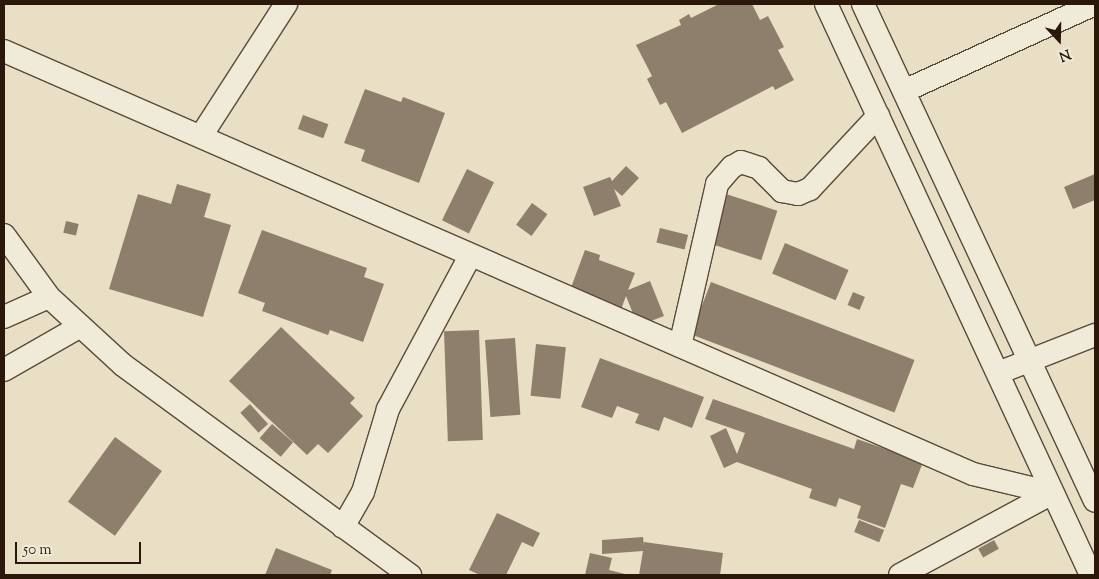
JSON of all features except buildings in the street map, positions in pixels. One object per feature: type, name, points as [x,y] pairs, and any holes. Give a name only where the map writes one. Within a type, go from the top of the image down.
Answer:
[{"type":"street","points":[[201,136],[286,4]]},
{"type":"street","points":[[826,4],[1091,575]]},
{"type":"street","points":[[863,4],[1095,501]]},
{"type":"street","points":[[904,91],[1095,4]]},
{"type":"street","points":[[4,51],[201,136],[470,256],[974,474],[1052,493]]},
{"type":"street","points":[[680,346],[716,184],[732,167],[742,162],[758,168],[782,191],[798,194],[810,189],[878,116]]},
{"type":"street","points":[[4,235],[49,297],[79,327],[123,365],[404,573]]},
{"type":"street","points":[[344,527],[363,492],[388,408],[470,256]]},
{"type":"street","points":[[4,317],[49,297]]},
{"type":"street","points":[[4,370],[79,327]]},
{"type":"street","points":[[998,373],[1029,359],[1095,335]]},
{"type":"street","points":[[900,575],[1052,493]]}]
